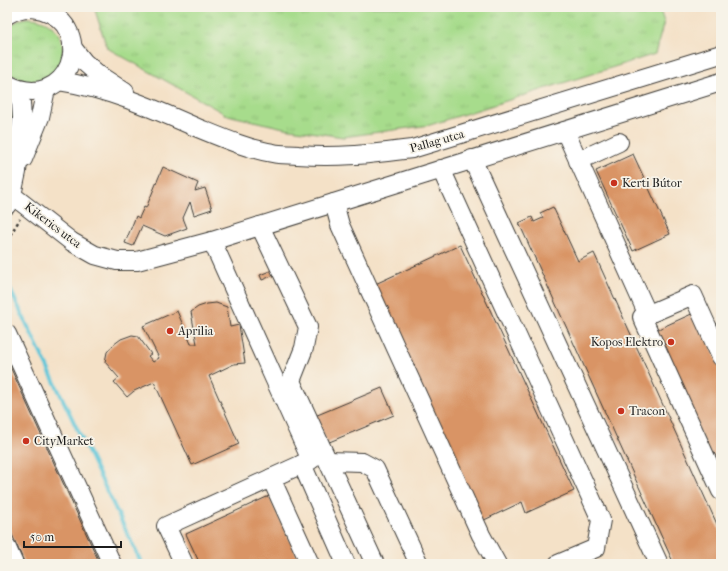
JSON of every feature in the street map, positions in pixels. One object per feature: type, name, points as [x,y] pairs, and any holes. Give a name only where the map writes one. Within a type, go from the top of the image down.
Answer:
[{"type":"street","points":[[7,14],[21,9],[36,8],[49,12],[61,21],[69,33],[72,47],[71,62],[64,75],[53,85],[32,139],[17,172]]},
{"type":"street","points":[[72,47],[84,62],[99,75],[150,107]]},
{"type":"street","name":"Pallag utca","points":[[150,107],[229,141],[273,153],[320,157],[367,155],[412,149],[721,54]]},
{"type":"street","points":[[184,564],[166,526],[311,460],[212,241],[721,82]]},
{"type":"street","points":[[11,87],[35,92],[53,85],[74,83],[107,92],[150,107]]},
{"type":"street","points":[[10,200],[17,172],[22,118],[21,103],[11,87]]},
{"type":"street","points":[[565,130],[648,315]]},
{"type":"street","points":[[578,161],[619,142]]},
{"type":"street","points":[[472,160],[659,564]]},
{"type":"street","points":[[441,169],[602,520],[596,548],[558,564]]},
{"type":"street","name":"Kikerics utca","points":[[10,200],[29,208],[72,242],[95,255],[117,261],[137,261],[212,241]]},
{"type":"street","points":[[334,203],[343,232],[481,535],[497,564]]},
{"type":"street","points":[[260,226],[308,327],[304,348],[291,381],[375,564]]},
{"type":"street","points":[[721,357],[693,295],[642,317],[721,491]]},
{"type":"street","points":[[7,334],[112,564]]},
{"type":"street","points":[[328,461],[362,462],[375,469],[419,564]]},
{"type":"street","points":[[302,464],[346,564]]},
{"type":"street","points":[[271,478],[310,564]]},
{"type":"street","points":[[7,548],[14,564]]},
{"type":"path","points":[[7,240],[29,208]]},
{"type":"green space","points":[[94,7],[659,7],[664,22],[655,54],[430,125],[343,137],[284,128],[227,115],[107,48]]},
{"type":"green space","points":[[26,18],[41,20],[52,26],[59,35],[63,46],[62,58],[58,68],[48,76],[35,81],[20,79],[7,71],[7,29],[19,20]]},
{"type":"green space","points":[[7,99],[9,100],[15,117],[7,170]]},
{"type":"building","points":[[633,154],[670,234],[633,251],[596,171]]},
{"type":"building","points":[[163,167],[198,183],[195,191],[205,188],[212,209],[194,215],[190,202],[183,218],[187,228],[165,236],[142,226],[133,246],[125,243],[136,216],[139,218],[144,207],[146,208]]},
{"type":"building","points":[[553,207],[578,261],[594,253],[721,533],[721,564],[674,564],[519,223],[532,217],[534,222],[543,218],[540,213]]},
{"type":"building","points":[[460,245],[574,491],[526,513],[522,502],[480,522],[371,286]]},
{"type":"building","points":[[272,270],[274,275],[262,280],[260,275]]},
{"type":"building","points":[[216,303],[227,307],[230,327],[239,325],[245,363],[234,364],[209,376],[239,444],[192,465],[154,382],[134,391],[127,397],[114,382],[119,378],[105,362],[107,352],[113,345],[121,339],[132,335],[138,336],[151,354],[148,356],[153,362],[159,358],[143,326],[177,311],[191,344],[197,344],[191,312],[198,307]]},
{"type":"building","points":[[696,312],[721,369],[721,480],[654,331]]},
{"type":"building","name":"CityMarket","points":[[7,360],[100,564],[25,564],[7,523]]},
{"type":"building","points":[[382,388],[394,415],[327,443],[315,416]]},
{"type":"building","points":[[269,496],[301,564],[200,564],[186,534]]},
{"type":"waterway","points":[[7,283],[142,564]]},
{"type":"place","name":"Kerti Bútor","points":[[614,183]]},
{"type":"place","name":"Aprilia","points":[[170,331]]},
{"type":"place","name":"Kopos Elektro","points":[[671,342]]},
{"type":"place","name":"Tracon","points":[[621,411]]},
{"type":"place","name":"CityMarket","points":[[26,441]]}]
